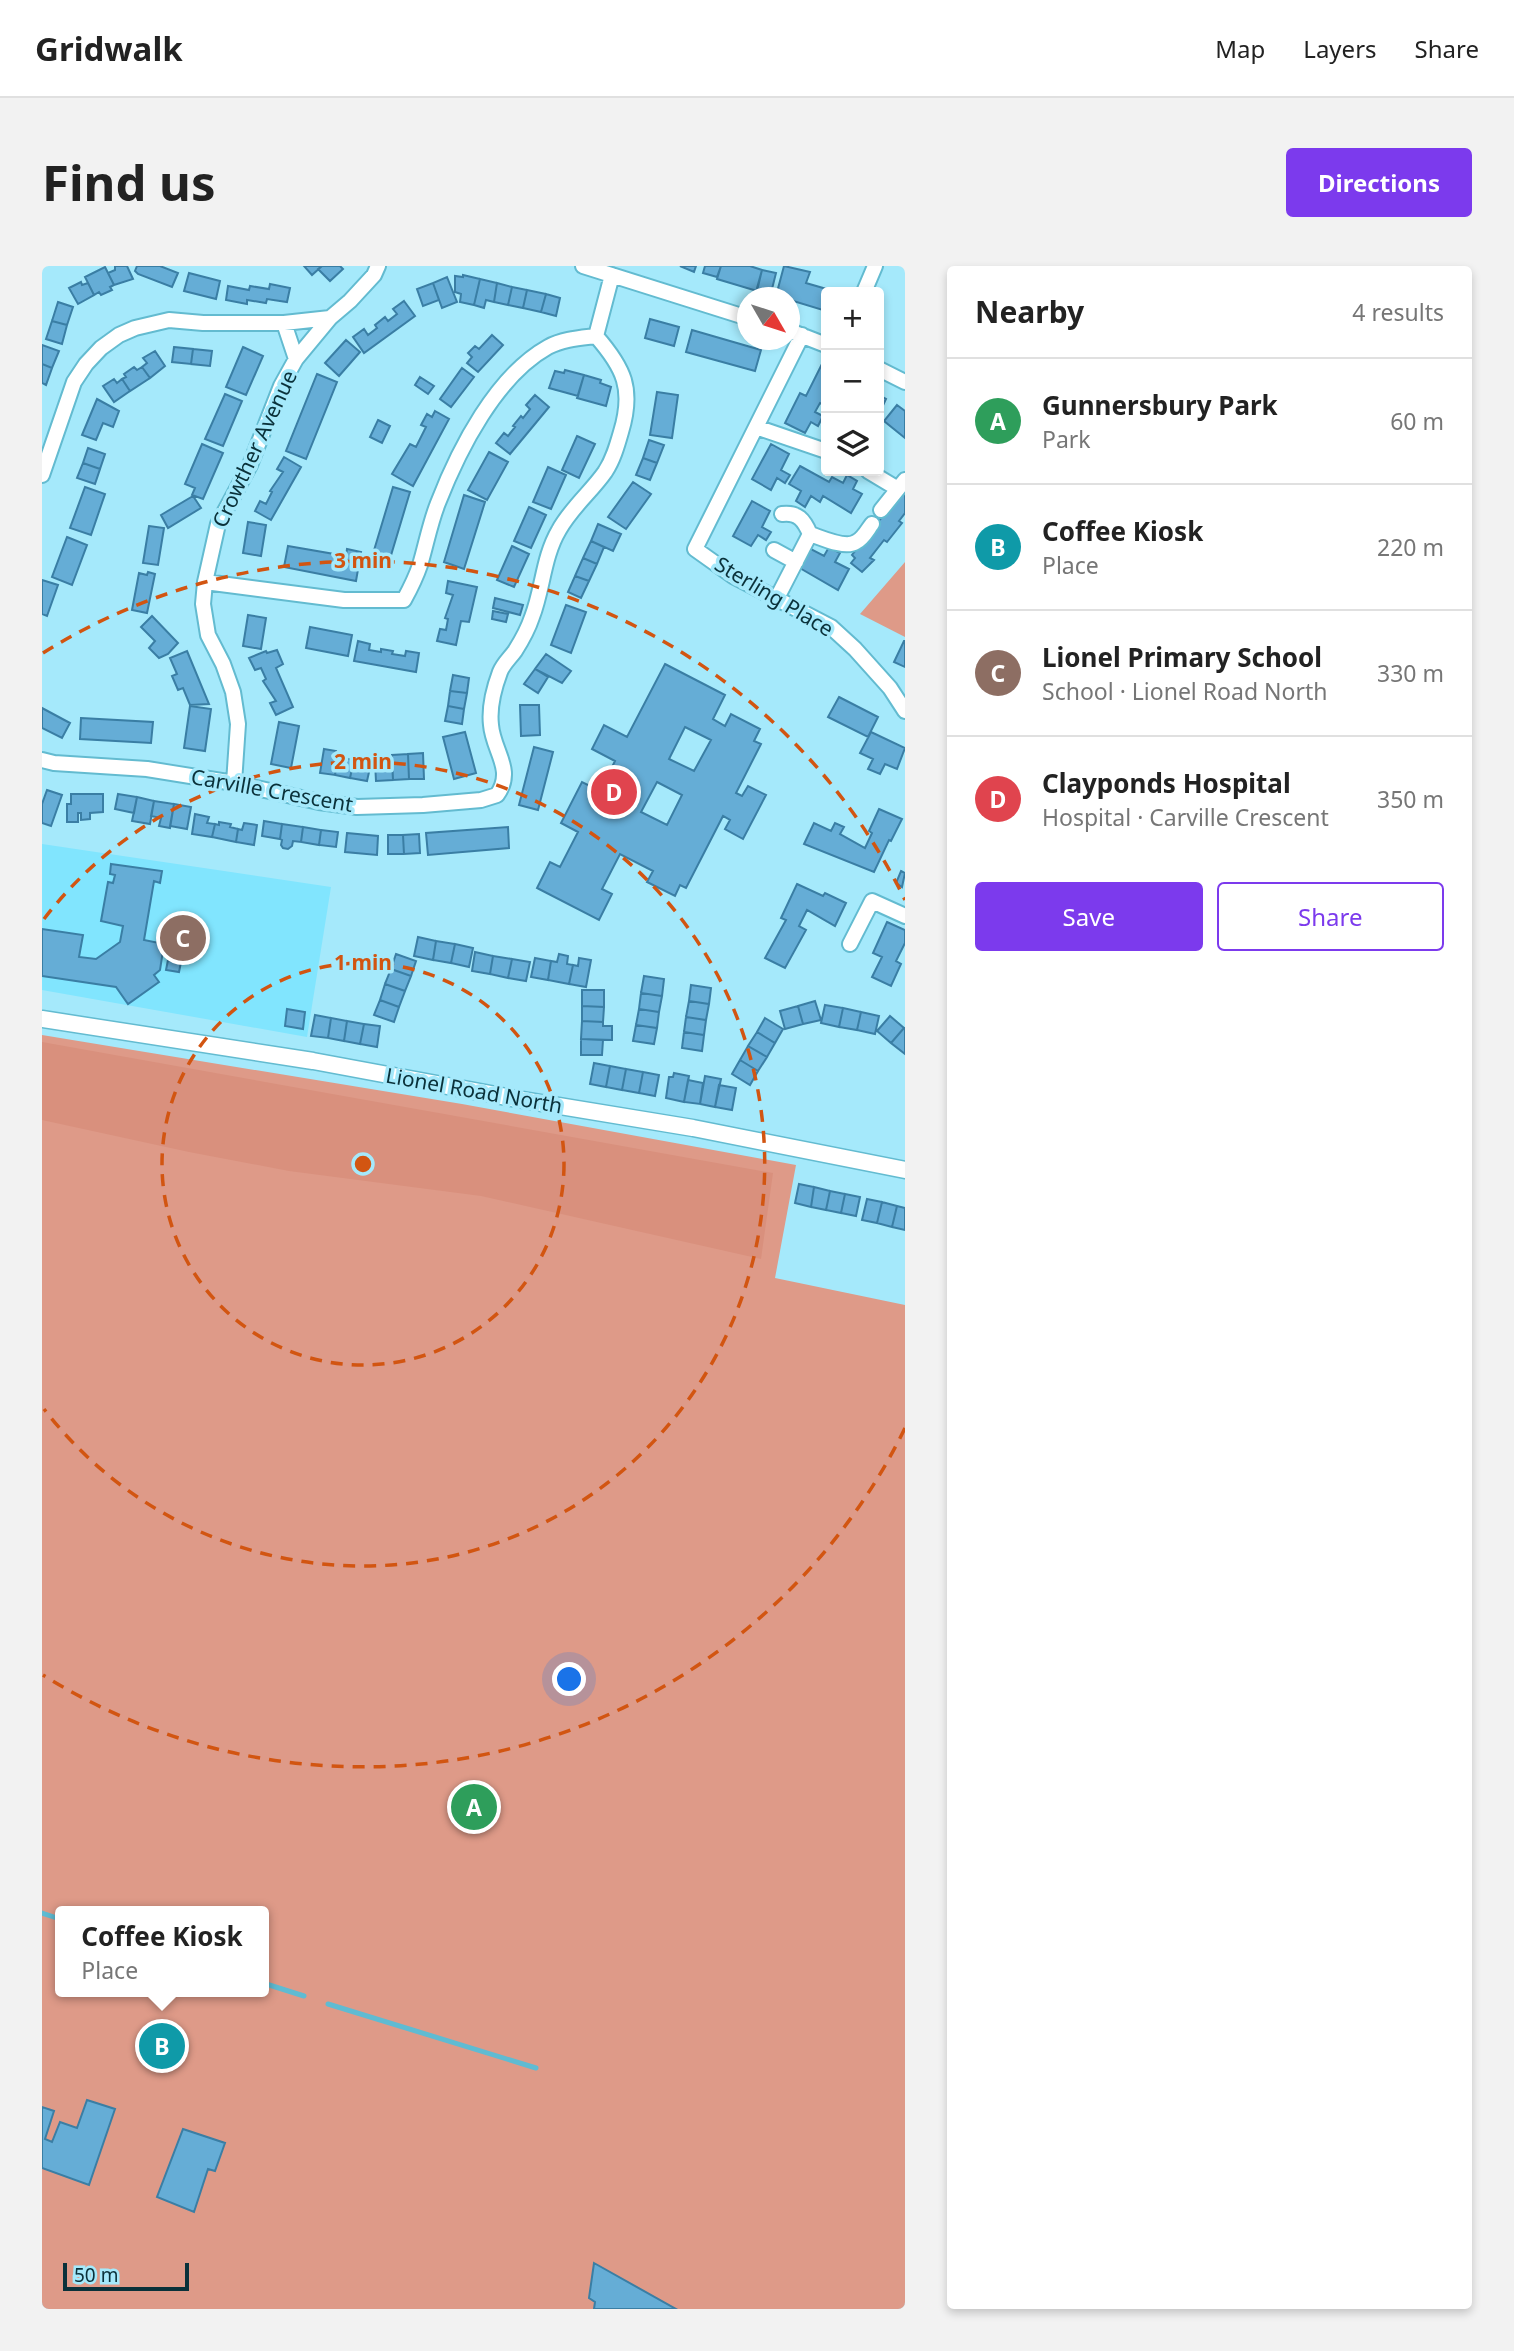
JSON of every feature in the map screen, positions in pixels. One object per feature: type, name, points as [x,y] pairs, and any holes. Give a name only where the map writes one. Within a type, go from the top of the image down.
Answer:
[{"type":"street","name":"Crowther Avenue","points":[[234,783],[238,724],[233,692],[208,635],[203,604],[218,524],[250,465],[281,386],[296,359],[330,318],[374,275],[378,266]]},
{"type":"street","points":[[583,266],[737,314]]},
{"type":"street","points":[[866,287],[876,266]]},
{"type":"street","points":[[205,582],[344,600],[404,600],[419,569],[437,505],[466,438],[508,382],[540,352],[563,341],[596,336],[612,275]]},
{"type":"street","points":[[42,475],[74,382],[101,348],[119,335],[135,328],[169,320],[203,323],[284,323],[330,318]]},
{"type":"street","points":[[284,323],[296,359]]},
{"type":"street","points":[[800,335],[821,343]]},
{"type":"street","name":"Carville Crescent","points":[[42,760],[147,769],[357,807],[423,806],[489,799],[497,795],[505,778],[505,768],[494,742],[490,723],[494,692],[501,668],[515,651],[533,616],[547,558],[557,532],[570,512],[606,471],[615,454],[625,421],[628,404],[627,383],[612,354],[596,336]]},
{"type":"street","points":[[789,350],[756,427],[821,449]]},
{"type":"street","points":[[884,372],[905,382]]},
{"type":"street","name":"Sterling Place","points":[[756,427],[695,549],[733,576],[831,627],[890,688],[905,711]]},
{"type":"street","points":[[881,476],[901,484],[881,510]]},
{"type":"street","points":[[778,598],[810,534],[805,521],[792,513],[782,514]]},
{"type":"street","points":[[810,534],[834,542],[854,544],[872,524]]},
{"type":"street","points":[[774,550],[796,562]]},
{"type":"street","points":[[850,944],[872,901],[905,916]]},
{"type":"street","name":"Lionel Road North","points":[[42,1019],[313,1061],[705,1131],[905,1170]]},
{"type":"shaded area","points":[[905,562],[905,637],[860,614]]},
{"type":"shaded area","points":[[42,844],[331,887],[307,1037],[42,990]]},
{"type":"shaded area","points":[[42,1035],[462,1104],[796,1165],[775,1278],[905,1305],[905,2309],[42,2309]]},
{"type":"shaded area","points":[[42,1042],[773,1173],[761,1259],[481,1196],[289,1171],[42,1120]]},
{"type":"building","points":[[115,266],[127,266],[133,279],[114,285],[108,273],[115,270]]},
{"type":"building","points":[[137,266],[160,266],[178,273],[172,287],[138,274],[135,271]]},
{"type":"building","points":[[304,266],[322,266],[312,275]]},
{"type":"building","points":[[322,266],[340,266],[343,269],[330,281],[318,269]]},
{"type":"building","points":[[680,266],[696,266],[694,272]]},
{"type":"building","points":[[705,266],[721,266],[717,277],[703,273]]},
{"type":"building","points":[[721,266],[750,266],[762,270],[758,287],[744,287],[717,279]]},
{"type":"building","points":[[784,266],[810,272],[806,283],[821,287],[821,309],[800,303],[800,287],[778,287]]},
{"type":"building","points":[[105,267],[114,285],[110,287],[112,290],[94,295],[85,277]]},
{"type":"building","points":[[762,270],[776,273],[772,287],[757,287]]},
{"type":"building","points":[[189,273],[220,281],[216,299],[184,291]]},
{"type":"building","points":[[455,276],[480,279],[474,305],[460,302],[461,294],[455,292]]},
{"type":"building","points":[[447,277],[457,302],[442,308],[433,283]]},
{"type":"building","points":[[480,279],[497,283],[494,302],[486,300],[484,308],[474,305]]},
{"type":"building","points":[[81,282],[82,285],[88,283],[94,295],[78,304],[69,288]]},
{"type":"building","points":[[433,283],[439,300],[423,306],[417,289]]},
{"type":"building","points":[[497,283],[512,287],[508,305],[494,302]]},
{"type":"building","points":[[270,284],[290,288],[287,302],[247,300],[247,304],[226,300],[228,286],[249,290],[250,286],[269,289]]},
{"type":"building","points":[[512,287],[527,290],[523,308],[508,305]]},
{"type":"building","points":[[527,290],[546,294],[541,312],[523,308]]},
{"type":"building","points":[[546,294],[560,298],[556,316],[541,312]]},
{"type":"building","points":[[404,301],[415,316],[364,353],[353,337],[364,329],[368,335],[385,317],[388,321],[397,314],[393,309]]},
{"type":"building","points":[[58,302],[73,307],[67,325],[52,321]]},
{"type":"building","points":[[650,319],[679,327],[674,346],[645,338]]},
{"type":"building","points":[[52,321],[67,325],[62,344],[46,339]]},
{"type":"building","points":[[692,330],[737,343],[737,350],[761,350],[755,371],[686,352]]},
{"type":"building","points":[[492,335],[503,345],[478,372],[467,363],[472,357],[468,353],[475,346],[479,349]]},
{"type":"building","points":[[346,340],[360,352],[339,376],[325,363]]},
{"type":"building","points":[[42,345],[59,351],[52,368],[42,364]]},
{"type":"building","points":[[174,347],[193,349],[191,364],[172,362]]},
{"type":"building","points":[[243,347],[263,356],[246,395],[226,387]]},
{"type":"building","points":[[193,349],[212,351],[210,366],[191,364]]},
{"type":"building","points":[[155,351],[165,366],[150,378],[142,367],[147,363],[143,358]]},
{"type":"building","points":[[42,364],[52,368],[46,385],[42,383]]},
{"type":"building","points":[[821,366],[821,404],[815,412],[821,415],[821,420],[818,426],[811,422],[805,433],[785,423],[800,393],[806,396]]},
{"type":"building","points":[[134,367],[137,370],[142,367],[150,378],[130,391],[122,379],[126,377],[124,374]]},
{"type":"building","points":[[462,368],[474,377],[451,407],[440,399]]},
{"type":"building","points":[[565,370],[584,375],[578,396],[549,388],[555,371],[564,373]]},
{"type":"building","points":[[317,374],[337,382],[306,459],[286,451]]},
{"type":"building","points":[[584,375],[601,380],[600,383],[611,387],[606,406],[577,398]]},
{"type":"building","points":[[420,377],[434,386],[428,394],[415,385]]},
{"type":"building","points":[[114,379],[117,383],[122,379],[130,391],[114,402],[103,386]]},
{"type":"building","points":[[657,392],[678,395],[672,438],[650,435]]},
{"type":"building","points":[[225,394],[242,401],[223,446],[205,439]]},
{"type":"building","points":[[535,395],[549,407],[510,454],[496,443],[504,433],[508,436],[521,416],[523,418],[530,409],[526,405]]},
{"type":"building","points":[[97,399],[119,411],[113,427],[103,423],[96,440],[82,435]]},
{"type":"building","points":[[897,405],[905,411],[905,438],[884,421]]},
{"type":"building","points":[[435,411],[449,419],[413,486],[392,474],[410,444],[416,447],[426,427],[421,425],[427,414],[432,417]]},
{"type":"building","points":[[378,420],[390,426],[382,443],[370,437]]},
{"type":"building","points":[[577,436],[595,444],[579,478],[562,470]]},
{"type":"building","points":[[649,440],[664,445],[657,463],[643,458]]},
{"type":"building","points":[[202,444],[223,453],[203,499],[192,495],[195,488],[185,484]]},
{"type":"building","points":[[771,444],[789,454],[781,470],[790,475],[785,483],[777,478],[771,490],[752,479]]},
{"type":"building","points":[[88,448],[105,454],[100,469],[83,463]]},
{"type":"building","points":[[489,452],[508,462],[487,500],[468,490]]},
{"type":"building","points":[[284,457],[301,467],[271,520],[255,511],[260,501],[266,504],[272,492],[270,491],[283,472],[277,469]]},
{"type":"building","points":[[643,458],[657,463],[650,480],[636,475]]},
{"type":"building","points":[[83,463],[100,469],[95,484],[77,478]]},
{"type":"building","points":[[800,466],[829,482],[832,477],[843,483],[849,476],[857,481],[853,489],[862,494],[851,513],[823,496],[820,502],[811,496],[805,507],[796,501],[801,491],[789,484]]},
{"type":"building","points":[[548,467],[566,475],[551,509],[533,502]]},
{"type":"building","points":[[633,482],[651,494],[626,529],[608,517]]},
{"type":"building","points":[[85,487],[105,494],[91,535],[70,528]]},
{"type":"building","points":[[393,487],[410,492],[389,562],[372,557]]},
{"type":"building","points":[[905,488],[905,513],[899,521],[902,523],[887,542],[884,540],[870,558],[874,560],[862,572],[851,563],[855,558],[852,555]]},
{"type":"building","points":[[464,495],[485,502],[464,569],[444,562]]},
{"type":"building","points":[[193,496],[201,508],[168,528],[161,515]]},
{"type":"building","points":[[752,501],[770,511],[762,527],[771,532],[766,540],[758,535],[751,546],[733,536]]},
{"type":"building","points":[[529,507],[546,515],[531,548],[514,541]]},
{"type":"building","points":[[248,522],[266,525],[261,556],[243,553]]},
{"type":"building","points":[[598,524],[621,534],[613,551],[591,541]]},
{"type":"building","points":[[149,526],[164,528],[158,565],[143,563]]},
{"type":"building","points":[[67,537],[87,545],[72,585],[52,577]]},
{"type":"building","points":[[591,541],[604,547],[597,564],[583,558]]},
{"type":"building","points":[[288,546],[346,556],[347,549],[361,552],[356,581],[284,567]]},
{"type":"building","points":[[512,546],[529,554],[514,587],[497,580]]},
{"type":"building","points":[[829,547],[840,553],[835,562],[849,569],[838,590],[798,567],[809,548],[824,556]]},
{"type":"building","points":[[583,558],[597,564],[589,581],[575,576]]},
{"type":"building","points":[[148,572],[155,574],[147,613],[132,610],[139,573],[147,575]]},
{"type":"building","points":[[575,576],[589,581],[581,598],[568,592]]},
{"type":"building","points":[[42,580],[58,585],[47,616],[42,614]]},
{"type":"building","points":[[448,581],[477,587],[469,622],[461,621],[456,645],[437,641],[440,629],[446,630],[448,619],[445,618],[453,595],[446,593]]},
{"type":"building","points":[[495,598],[523,605],[520,615],[493,608]]},
{"type":"building","points":[[566,605],[586,612],[571,653],[551,645]]},
{"type":"building","points":[[493,611],[508,614],[506,622],[492,619]]},
{"type":"building","points":[[248,615],[266,618],[261,649],[243,646]]},
{"type":"building","points":[[152,616],[178,643],[168,654],[159,658],[149,648],[155,641],[141,627]]},
{"type":"building","points":[[310,627],[352,635],[348,656],[306,648]]},
{"type":"building","points":[[358,641],[370,644],[369,650],[393,651],[392,654],[405,656],[406,651],[419,653],[416,672],[354,661]]},
{"type":"building","points":[[905,641],[905,667],[894,662]]},
{"type":"building","points":[[277,650],[283,664],[276,668],[293,707],[276,715],[270,703],[276,701],[263,681],[266,679],[261,668],[255,670],[249,658]]},
{"type":"building","points":[[187,651],[209,704],[190,705],[183,688],[178,690],[172,676],[177,674],[170,658]]},
{"type":"building","points":[[546,654],[571,671],[562,683],[535,669]]},
{"type":"building","points":[[665,664],[725,695],[713,719],[725,726],[731,714],[760,729],[754,741],[761,744],[736,793],[742,796],[748,786],[766,795],[743,839],[725,829],[730,820],[723,816],[686,888],[680,885],[675,896],[647,882],[653,871],[620,854],[602,889],[612,894],[599,920],[537,888],[550,862],[560,867],[578,832],[561,823],[582,782],[600,791],[615,761],[592,749],[604,725],[627,737]],"holes":[[[685,727],[711,740],[694,771],[669,759]],[[657,782],[682,795],[667,825],[641,812]]]},
{"type":"building","points":[[535,669],[548,677],[538,693],[524,684]]},
{"type":"building","points":[[453,675],[469,678],[467,693],[450,691]]},
{"type":"building","points":[[450,691],[467,693],[464,709],[448,706]]},
{"type":"building","points":[[839,697],[878,717],[868,737],[828,717]]},
{"type":"building","points":[[520,705],[539,705],[540,735],[521,736]]},
{"type":"building","points":[[190,706],[211,709],[205,751],[184,748]]},
{"type":"building","points":[[448,706],[464,709],[462,724],[445,721]]},
{"type":"building","points":[[42,708],[70,723],[62,738],[42,728]]},
{"type":"building","points":[[81,718],[153,722],[151,743],[80,739]]},
{"type":"building","points":[[279,722],[299,726],[291,768],[271,764]]},
{"type":"building","points":[[465,732],[476,773],[454,779],[443,737]]},
{"type":"building","points":[[871,732],[905,748],[897,769],[885,764],[880,774],[868,769],[873,759],[860,753]]},
{"type":"building","points":[[534,747],[553,752],[538,810],[519,805]]},
{"type":"building","points":[[324,749],[336,751],[335,757],[338,757],[335,775],[320,773]]},
{"type":"building","points":[[423,753],[424,779],[409,779],[408,754]]},
{"type":"building","points":[[408,754],[409,779],[393,780],[392,755]]},
{"type":"building","points":[[338,757],[354,760],[350,778],[335,775]]},
{"type":"building","points":[[354,760],[371,763],[367,781],[350,778]]},
{"type":"building","points":[[375,762],[392,762],[393,780],[376,781]]},
{"type":"building","points":[[47,790],[62,795],[51,826],[42,823],[42,804]]},
{"type":"building","points":[[71,794],[103,794],[103,812],[90,813],[90,819],[81,820],[81,813],[78,813],[78,822],[67,822],[67,804],[71,804]]},
{"type":"building","points":[[118,794],[137,797],[134,813],[115,809]]},
{"type":"building","points":[[137,797],[154,801],[150,824],[132,821]]},
{"type":"building","points":[[154,801],[174,804],[170,828],[159,826],[161,818],[151,816]]},
{"type":"building","points":[[174,804],[191,807],[187,829],[170,826]]},
{"type":"building","points":[[879,809],[902,819],[874,872],[804,844],[814,823],[831,831],[835,823],[844,827],[840,834],[865,848]]},
{"type":"building","points":[[195,814],[209,817],[207,823],[215,824],[212,837],[192,834]]},
{"type":"building","points":[[264,821],[282,824],[280,839],[262,836]]},
{"type":"building","points":[[219,822],[231,824],[230,827],[238,829],[236,842],[212,837],[215,824],[219,825]]},
{"type":"building","points":[[244,823],[257,825],[254,845],[236,842],[238,829],[242,830]]},
{"type":"building","points":[[282,824],[303,827],[301,842],[293,841],[288,849],[283,848],[280,839]]},
{"type":"building","points":[[303,827],[321,830],[319,845],[301,842]]},
{"type":"building","points":[[508,827],[509,848],[428,855],[426,833]]},
{"type":"building","points":[[321,830],[338,832],[336,847],[319,845]]},
{"type":"building","points":[[347,833],[378,836],[377,855],[345,852]]},
{"type":"building","points":[[419,834],[420,853],[404,854],[403,835]]},
{"type":"building","points":[[388,835],[403,835],[404,854],[388,854]]},
{"type":"building","points":[[111,864],[162,871],[160,883],[154,881],[144,940],[164,944],[160,970],[154,975],[159,982],[128,1004],[116,987],[42,976],[42,929],[83,935],[79,957],[96,959],[120,942],[123,926],[101,921],[108,882],[113,883],[115,875],[110,874]]},
{"type":"building","points":[[901,871],[905,873],[902,887],[896,883]]},
{"type":"building","points":[[797,884],[846,903],[835,926],[807,910],[799,926],[806,930],[785,968],[765,958],[786,920],[781,918]]},
{"type":"building","points":[[887,922],[905,930],[905,943],[896,961],[901,964],[891,986],[872,977],[882,957],[873,953]]},
{"type":"building","points":[[418,937],[436,941],[433,960],[414,956]]},
{"type":"building","points":[[436,941],[455,944],[451,963],[433,960]]},
{"type":"building","points":[[455,944],[473,948],[469,967],[451,963]]},
{"type":"building","points":[[475,952],[493,956],[490,974],[472,971]]},
{"type":"building","points":[[396,954],[416,961],[411,976],[391,969]]},
{"type":"building","points":[[559,954],[568,956],[567,964],[573,965],[569,984],[548,980],[551,961],[557,962]]},
{"type":"building","points":[[493,956],[512,959],[508,978],[490,974]]},
{"type":"building","points":[[535,958],[551,961],[548,980],[531,977]]},
{"type":"building","points":[[579,958],[591,960],[586,987],[569,984],[573,965],[578,966]]},
{"type":"building","points":[[512,959],[530,962],[526,981],[508,978]]},
{"type":"building","points":[[168,960],[181,962],[179,972],[166,970]]},
{"type":"building","points":[[391,969],[411,976],[405,991],[385,984]]},
{"type":"building","points":[[644,976],[664,979],[662,996],[641,993]]},
{"type":"building","points":[[385,984],[405,991],[399,1007],[380,1000]]},
{"type":"building","points":[[691,985],[711,988],[709,1004],[689,1001]]},
{"type":"building","points":[[582,990],[604,990],[604,1007],[582,1006]]},
{"type":"building","points":[[641,993],[662,996],[659,1012],[639,1009]]},
{"type":"building","points":[[380,1000],[399,1007],[394,1022],[374,1015]]},
{"type":"building","points":[[689,1001],[709,1004],[706,1020],[686,1017]]},
{"type":"building","points":[[815,1001],[821,1020],[803,1024],[798,1006]]},
{"type":"building","points":[[825,1005],[843,1008],[839,1027],[821,1023]]},
{"type":"building","points":[[582,1006],[604,1007],[603,1022],[582,1021]]},
{"type":"building","points":[[798,1006],[803,1024],[785,1029],[780,1011]]},
{"type":"building","points":[[843,1008],[861,1012],[857,1030],[839,1027]]},
{"type":"building","points":[[287,1009],[305,1012],[303,1029],[285,1026]]},
{"type":"building","points":[[639,1009],[659,1012],[657,1028],[636,1025]]},
{"type":"building","points":[[861,1012],[879,1016],[875,1034],[857,1030]]},
{"type":"building","points":[[315,1015],[331,1018],[328,1038],[311,1036]]},
{"type":"building","points":[[890,1016],[904,1028],[891,1043],[877,1031]]},
{"type":"building","points":[[686,1017],[706,1020],[704,1035],[684,1032]]},
{"type":"building","points":[[331,1018],[347,1021],[344,1041],[328,1038]]},
{"type":"building","points":[[765,1018],[783,1029],[775,1043],[757,1032]]},
{"type":"building","points":[[347,1021],[364,1024],[360,1044],[344,1041]]},
{"type":"building","points":[[582,1021],[603,1022],[603,1026],[612,1026],[612,1040],[581,1039]]},
{"type":"building","points":[[364,1024],[380,1026],[377,1047],[360,1044]]},
{"type":"building","points":[[636,1025],[657,1028],[654,1044],[633,1041]]},
{"type":"building","points":[[905,1028],[905,1054],[891,1043]]},
{"type":"building","points":[[684,1032],[704,1035],[702,1051],[682,1048]]},
{"type":"building","points":[[757,1032],[775,1043],[767,1057],[748,1046]]},
{"type":"building","points":[[581,1039],[603,1040],[602,1055],[581,1055]]},
{"type":"building","points":[[748,1046],[767,1057],[758,1071],[740,1060]]},
{"type":"building","points":[[740,1060],[758,1071],[750,1085],[732,1074]]},
{"type":"building","points":[[594,1063],[610,1066],[606,1087],[590,1084]]},
{"type":"building","points":[[610,1066],[626,1069],[622,1090],[606,1087]]},
{"type":"building","points":[[626,1069],[643,1072],[639,1093],[622,1090]]},
{"type":"building","points":[[643,1072],[659,1075],[655,1096],[639,1093]]},
{"type":"building","points":[[674,1073],[689,1076],[684,1102],[666,1098],[669,1077],[673,1077]]},
{"type":"building","points":[[705,1076],[721,1079],[715,1107],[700,1104]]},
{"type":"building","points":[[688,1080],[703,1083],[700,1104],[684,1102]]},
{"type":"building","points":[[719,1085],[736,1088],[732,1110],[715,1107]]},
{"type":"building","points":[[799,1184],[814,1187],[811,1207],[795,1203]]},
{"type":"building","points":[[814,1187],[830,1191],[826,1210],[811,1207]]},
{"type":"building","points":[[830,1191],[845,1194],[841,1213],[826,1210]]},
{"type":"building","points":[[845,1194],[860,1197],[856,1216],[841,1213]]},
{"type":"building","points":[[867,1199],[882,1202],[877,1223],[862,1220]]},
{"type":"building","points":[[882,1202],[897,1206],[892,1227],[877,1223]]},
{"type":"building","points":[[897,1206],[905,1208],[905,1230],[892,1227]]},
{"type":"building","points":[[151,2029],[182,2039],[174,2063],[143,2054]]},
{"type":"building","points":[[87,2100],[115,2109],[89,2185],[42,2168],[42,2107],[54,2111],[45,2139],[52,2142],[60,2122],[77,2128]]},
{"type":"building","points":[[183,2129],[225,2143],[215,2171],[208,2169],[194,2212],[157,2197]]},
{"type":"building","points":[[594,2263],[676,2309],[594,2309],[595,2302],[589,2298]]},
{"type":"waterway","points":[[42,1913],[55,1917]]},
{"type":"waterway","points":[[269,1985],[304,1996]]},
{"type":"waterway","points":[[328,2004],[536,2068]]},
{"type":"place","name":"Clayponds Hospital","points":[[614,792]]},
{"type":"place","name":"Lionel Primary School","points":[[183,938]]},
{"type":"place","name":"Gunnersbury Park","points":[[474,1807]]},
{"type":"place","name":"Coffee Kiosk","points":[[162,2046]]}]
